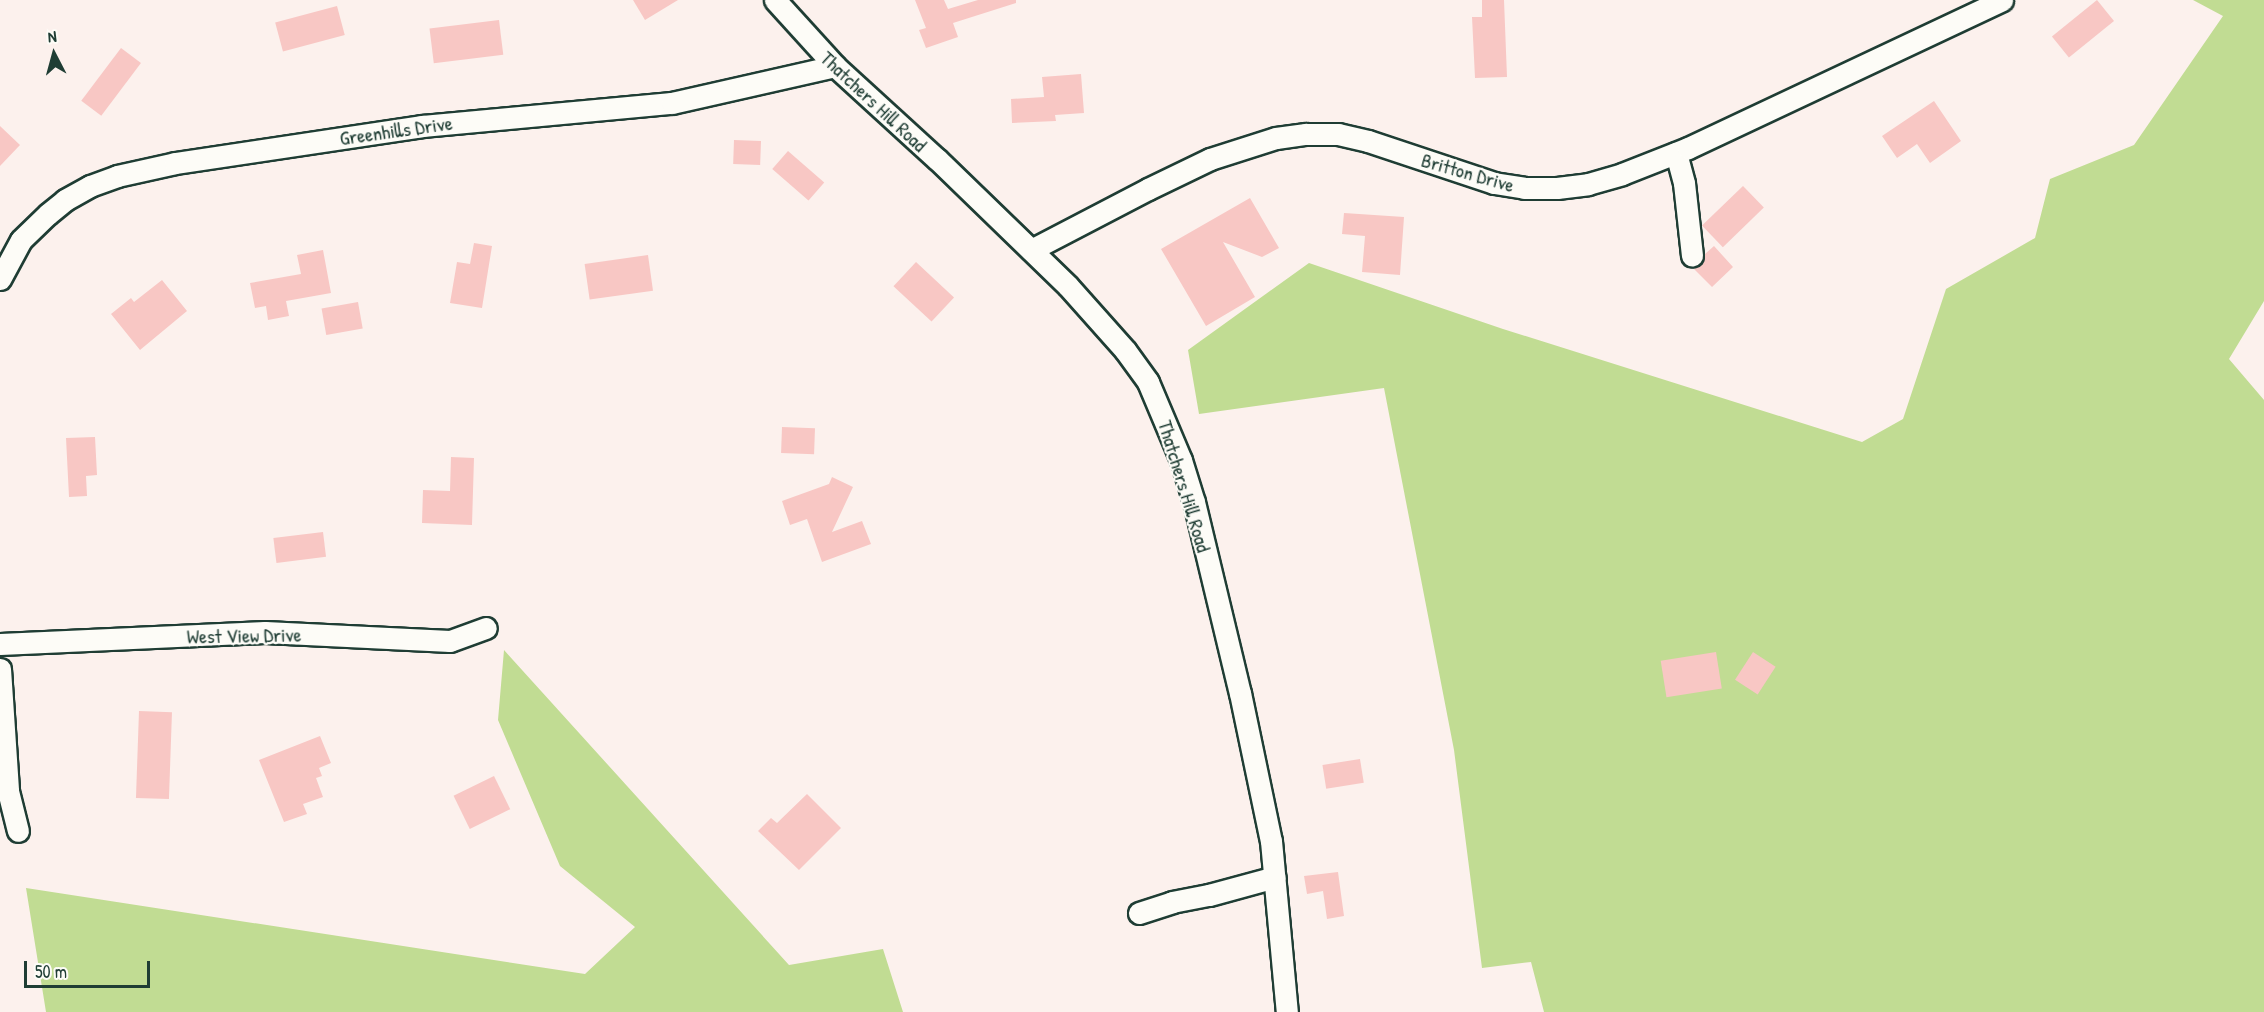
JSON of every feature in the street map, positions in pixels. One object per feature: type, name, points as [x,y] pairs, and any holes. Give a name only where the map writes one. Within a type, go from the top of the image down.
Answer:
[{"type":"street","name":"Thatchers Hill Road","points":[[775,0],[835,66],[938,159],[1031,250],[1104,326],[1148,382],[1181,460],[1240,693],[1275,877],[1287,1012]]},
{"type":"street","name":"Britton Drive","points":[[1031,250],[1210,159],[1276,138],[1296,135],[1348,137],[1494,183],[1524,188],[1557,188],[1588,184],[1676,153],[2002,0]]},
{"type":"street","name":"Greenhills Drive","points":[[0,279],[21,240],[48,214],[65,200],[90,186],[117,176],[175,164],[422,126],[672,103],[835,66]]},
{"type":"street","points":[[1676,153],[1684,183],[1692,256]]},
{"type":"street","name":"West View Drive","points":[[0,644],[265,632],[450,641],[486,628]]},
{"type":"street","points":[[0,669],[8,791],[18,831]]},
{"type":"street","points":[[1139,913],[1172,902],[1209,895],[1275,877]]},
{"type":"green space","points":[[2193,0],[2264,0],[2264,301],[2229,359],[2264,400],[2264,1012],[1544,1012],[1531,962],[1482,968],[1454,750],[1384,388],[1199,414],[1188,350],[1309,263],[1503,329],[1862,442],[1903,419],[1946,289],[2035,238],[2050,179],[2134,145],[2223,16]]},
{"type":"green space","points":[[504,650],[789,965],[883,949],[903,1012],[46,1012],[26,888],[585,974],[635,927],[560,866],[498,720]]},
{"type":"building","points":[[633,0],[678,0],[645,20]]},
{"type":"building","points":[[915,0],[944,0],[948,9],[978,0],[1016,0],[1016,3],[953,23],[958,37],[926,48],[919,30],[926,28]]},
{"type":"building","points":[[1482,0],[1504,0],[1507,77],[1475,78],[1472,17],[1482,17]]},
{"type":"building","points":[[2097,0],[2114,21],[2069,57],[2052,37]]},
{"type":"building","points":[[337,6],[345,35],[283,52],[275,23]]},
{"type":"building","points":[[499,20],[503,55],[434,63],[430,29]]},
{"type":"building","points":[[121,48],[141,63],[101,116],[81,101]]},
{"type":"building","points":[[1081,74],[1084,113],[1055,115],[1056,121],[1012,123],[1011,99],[1044,97],[1042,77]]},
{"type":"building","points":[[1934,101],[1961,141],[1930,163],[1917,144],[1897,158],[1882,136]]},
{"type":"building","points":[[0,126],[20,145],[0,166]]},
{"type":"building","points":[[734,140],[761,141],[760,165],[733,164]]},
{"type":"building","points":[[788,151],[824,182],[808,201],[772,169]]},
{"type":"building","points":[[1743,186],[1764,208],[1723,247],[1702,226]]},
{"type":"building","points":[[1250,198],[1279,248],[1262,257],[1223,242],[1255,297],[1206,326],[1161,249]]},
{"type":"building","points":[[1344,213],[1404,217],[1400,275],[1362,272],[1365,236],[1342,234]]},
{"type":"building","points":[[474,243],[492,246],[482,308],[450,303],[457,262],[470,264]]},
{"type":"building","points":[[1714,246],[1733,267],[1712,287],[1694,269],[1700,266],[1705,254]]},
{"type":"building","points":[[323,250],[331,293],[286,301],[289,316],[268,320],[266,306],[255,308],[250,283],[301,274],[297,255]]},
{"type":"building","points":[[648,255],[653,291],[590,300],[585,264]]},
{"type":"building","points":[[916,262],[954,297],[932,322],[893,286]]},
{"type":"building","points":[[162,280],[187,311],[140,350],[111,314],[131,298],[134,302]]},
{"type":"building","points":[[358,302],[363,329],[326,335],[322,308]]},
{"type":"building","points":[[782,427],[815,428],[814,454],[781,453]]},
{"type":"building","points":[[95,437],[97,475],[86,476],[87,496],[69,497],[66,438]]},
{"type":"building","points":[[451,457],[474,458],[472,525],[422,523],[423,490],[450,491]]},
{"type":"building","points":[[832,477],[853,487],[832,532],[862,521],[871,544],[822,562],[807,519],[790,525],[782,501],[829,484]]},
{"type":"building","points":[[323,532],[326,557],[276,563],[273,538]]},
{"type":"building","points":[[1716,652],[1722,689],[1666,697],[1661,661]]},
{"type":"building","points":[[1753,652],[1776,667],[1758,694],[1735,680]]},
{"type":"building","points":[[139,711],[172,712],[169,799],[136,798]]},
{"type":"building","points":[[320,736],[331,763],[319,768],[322,776],[316,778],[323,797],[303,804],[307,814],[284,822],[259,760]]},
{"type":"building","points":[[1360,759],[1364,783],[1326,789],[1322,765]]},
{"type":"building","points":[[494,776],[510,809],[470,829],[454,796]]},
{"type":"building","points":[[807,794],[841,828],[799,870],[758,831],[771,818],[777,823]]},
{"type":"building","points":[[1338,872],[1344,916],[1327,919],[1323,891],[1307,894],[1304,876]]}]
